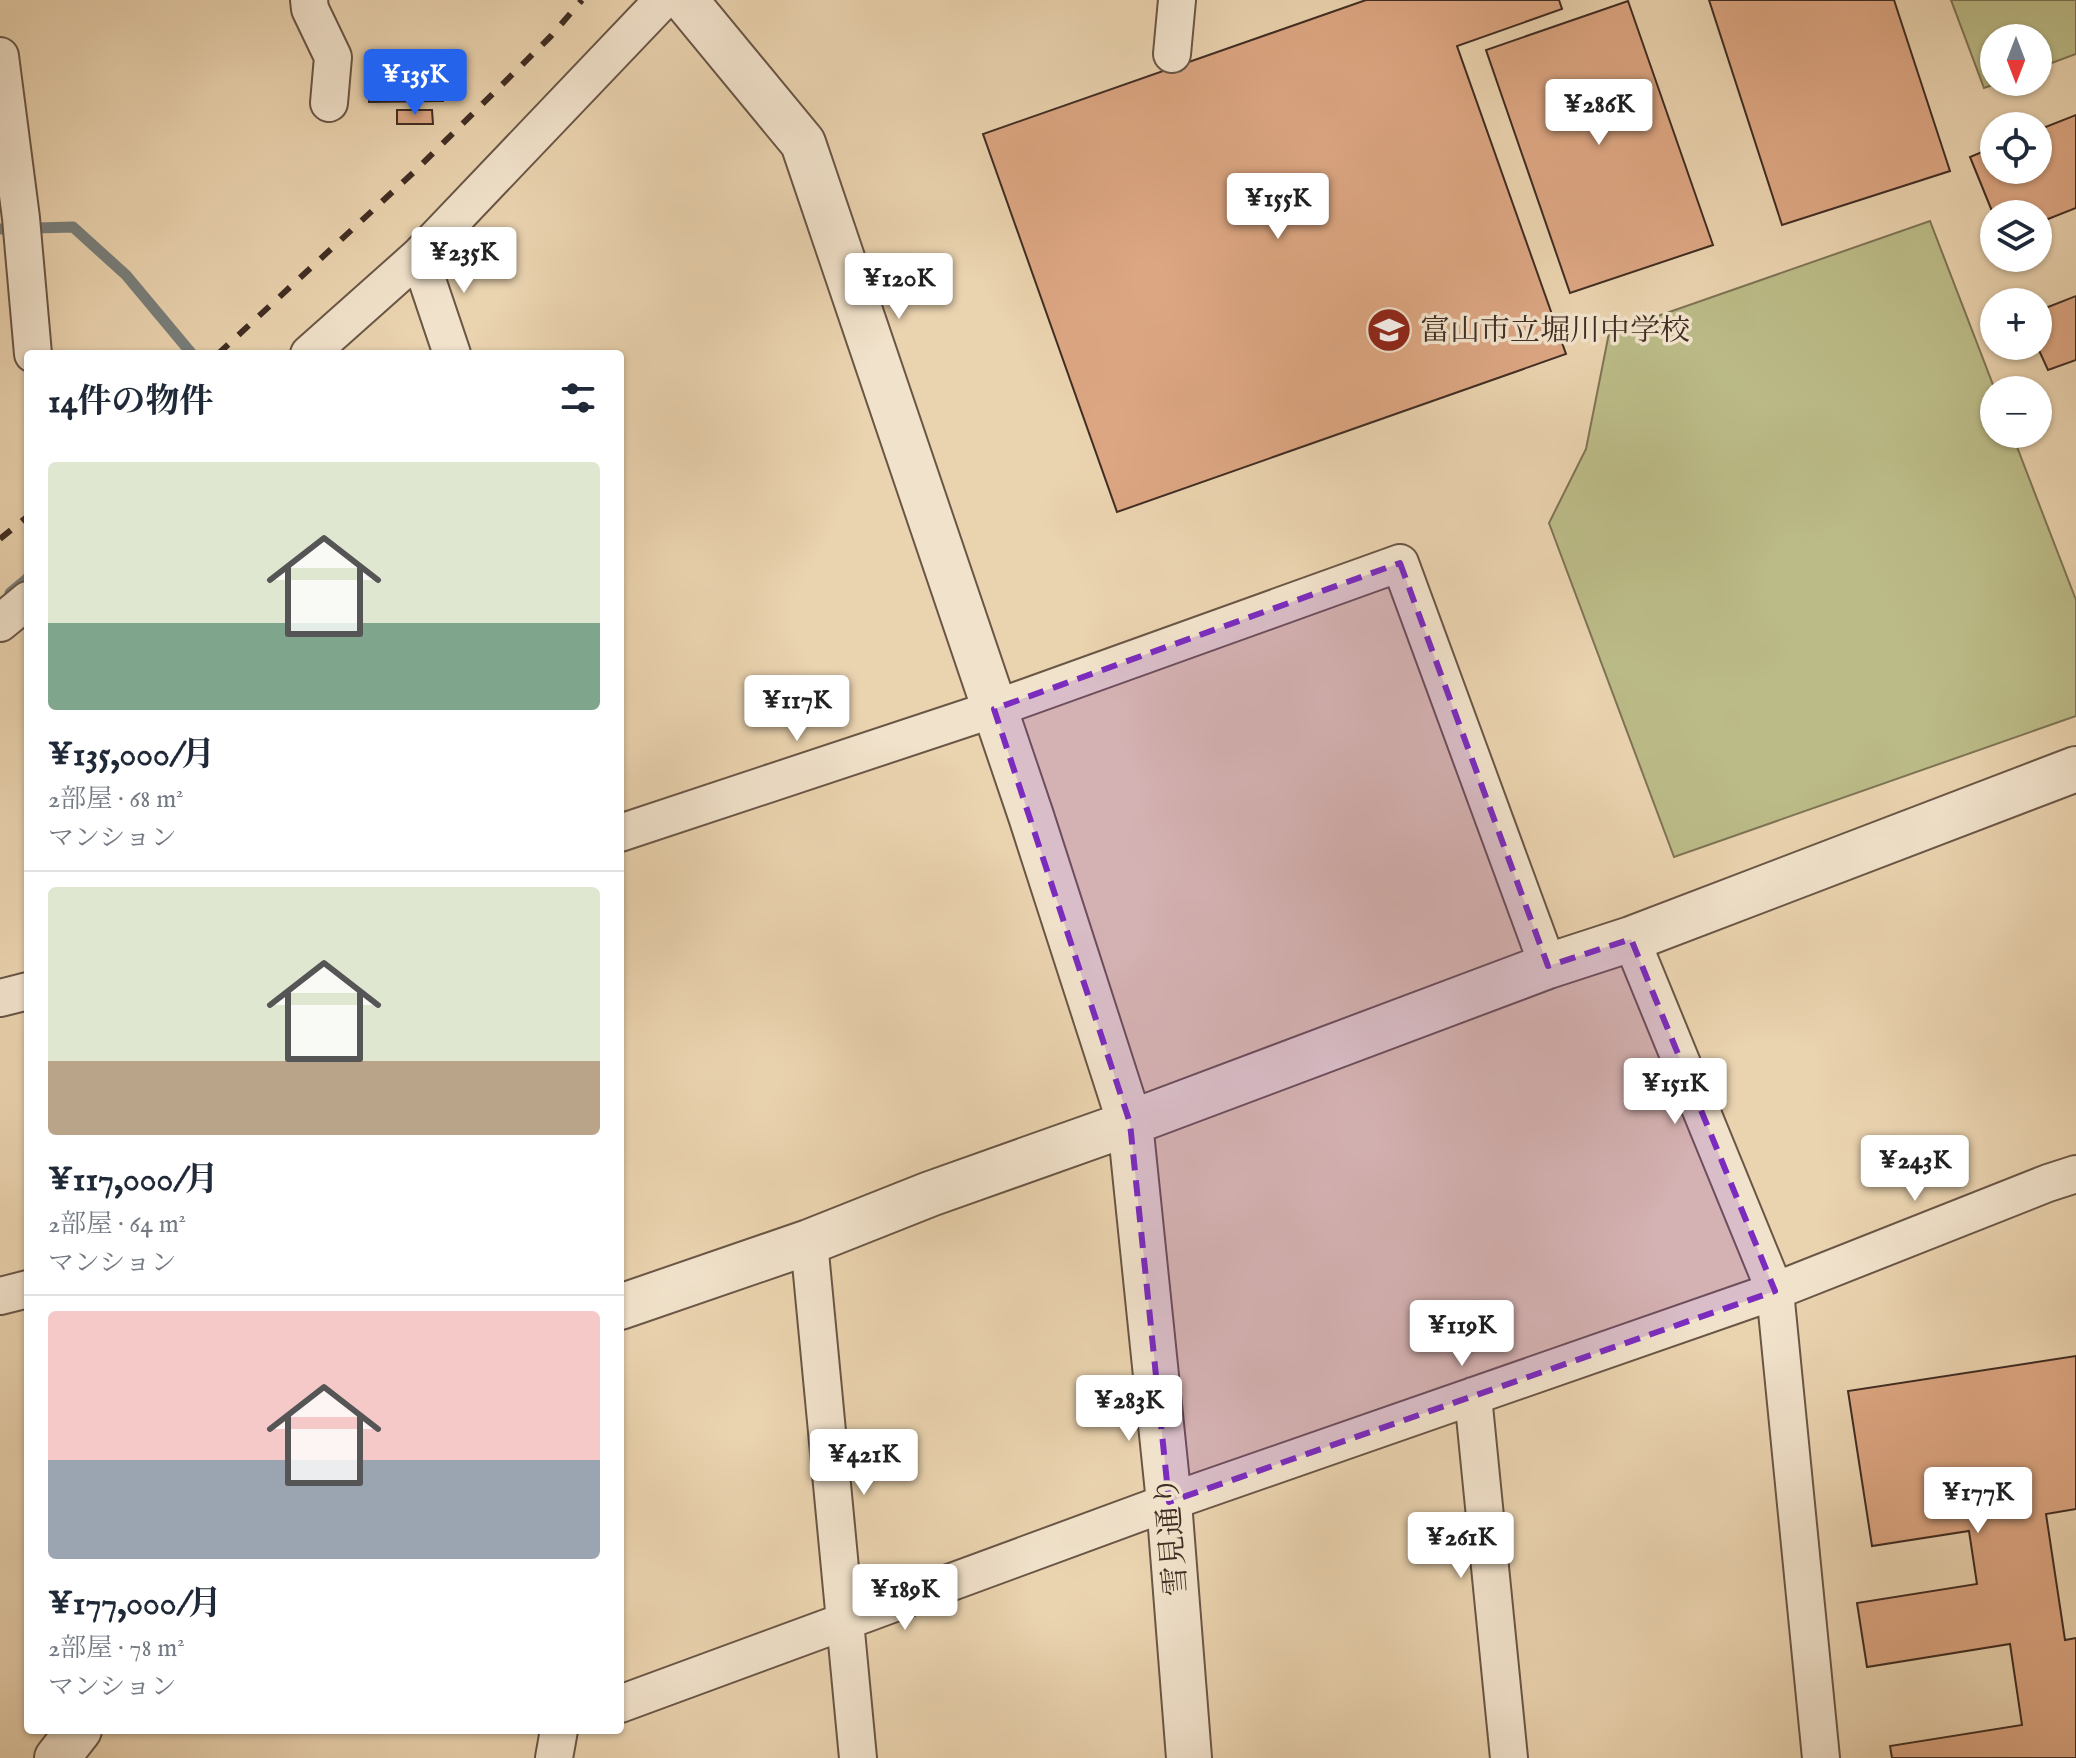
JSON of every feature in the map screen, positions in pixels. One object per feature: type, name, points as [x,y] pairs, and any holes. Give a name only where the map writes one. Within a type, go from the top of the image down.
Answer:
[{"type":"street","points":[[309,0],[310,9],[333,57],[329,103]]},
{"type":"street","points":[[313,350],[419,256],[663,0]]},
{"type":"street","name":"雪見通り","points":[[685,0],[803,143],[1130,1123],[1169,1502],[1189,1758]]},
{"type":"street","points":[[1172,54],[1177,0]]},
{"type":"street","points":[[0,56],[21,218],[33,350]]},
{"type":"street","points":[[419,256],[451,350]]},
{"type":"street","points":[[0,331],[30,350]]},
{"type":"street","points":[[624,832],[994,709],[1400,563],[1548,966]]},
{"type":"street","points":[[0,623],[24,603]]},
{"type":"street","points":[[624,1306],[809,1242],[930,1194],[1130,1123],[1548,966],[1631,939],[2076,769]]},
{"type":"street","points":[[1631,939],[1775,1291],[1821,1758]]},
{"type":"street","points":[[0,998],[24,992]]},
{"type":"street","points":[[624,1703],[1169,1502],[1775,1291],[2076,1174]]},
{"type":"street","points":[[809,1242],[858,1758]]},
{"type":"street","points":[[0,1296],[24,1290]]},
{"type":"street","points":[[1473,1396],[1509,1758]]},
{"type":"street","points":[[57,1758],[76,1734]]},
{"type":"street","points":[[554,1758],[558,1734]]},
{"type":"highlighted area","points":[[1400,563],[1548,966],[1631,939],[1775,1291],[1169,1502],[1130,1123],[994,709]]},
{"type":"green space","points":[[1951,0],[2076,0],[2076,54],[2052,63],[2052,24],[1980,24],[1980,77]]},
{"type":"green space","points":[[1930,221],[1980,351],[1980,360],[1983,360],[1990,376],[1980,376],[1980,448],[2017,448],[2076,600],[2076,716],[1674,857],[1549,523],[1586,449],[1609,333]]},
{"type":"building","points":[[1366,0],[1559,0],[1562,9],[1457,46],[1566,354],[1117,512],[983,134]]},
{"type":"building","points":[[1709,0],[1894,0],[1950,171],[1782,225]]},
{"type":"building","points":[[1628,1],[1713,245],[1570,293],[1486,50]]},
{"type":"building","points":[[442,59],[443,101],[369,102],[369,88],[387,87],[387,61]]},
{"type":"building","points":[[397,110],[432,110],[433,124],[397,124]]},
{"type":"building","points":[[2076,115],[2076,208],[2052,217],[2052,200],[1987,200],[1981,184],[2052,184],[2052,124]]},
{"type":"building","points":[[1980,153],[1980,182],[1970,157]]},
{"type":"building","points":[[2076,296],[2076,360],[2048,370],[2043,360],[2052,360],[2052,305]]},
{"type":"building","points":[[2076,1356],[2076,1509],[2046,1514],[2065,1640],[2076,1638],[2076,1758],[1892,1758],[1890,1746],[2022,1725],[2010,1644],[1867,1667],[1857,1603],[1977,1584],[1969,1531],[1872,1546],[1848,1391]]},
{"type":"waterway","points":[[0,229],[73,227],[126,275],[189,350]]},
{"type":"waterway","points":[[10,593],[24,581]]},
{"type":"railway","points":[[222,350],[415,171],[551,36],[582,0]]},
{"type":"railway","points":[[0,539],[24,519]]},
{"type":"place","name":"富山市立堀川中学校","points":[[1389,330]]}]
